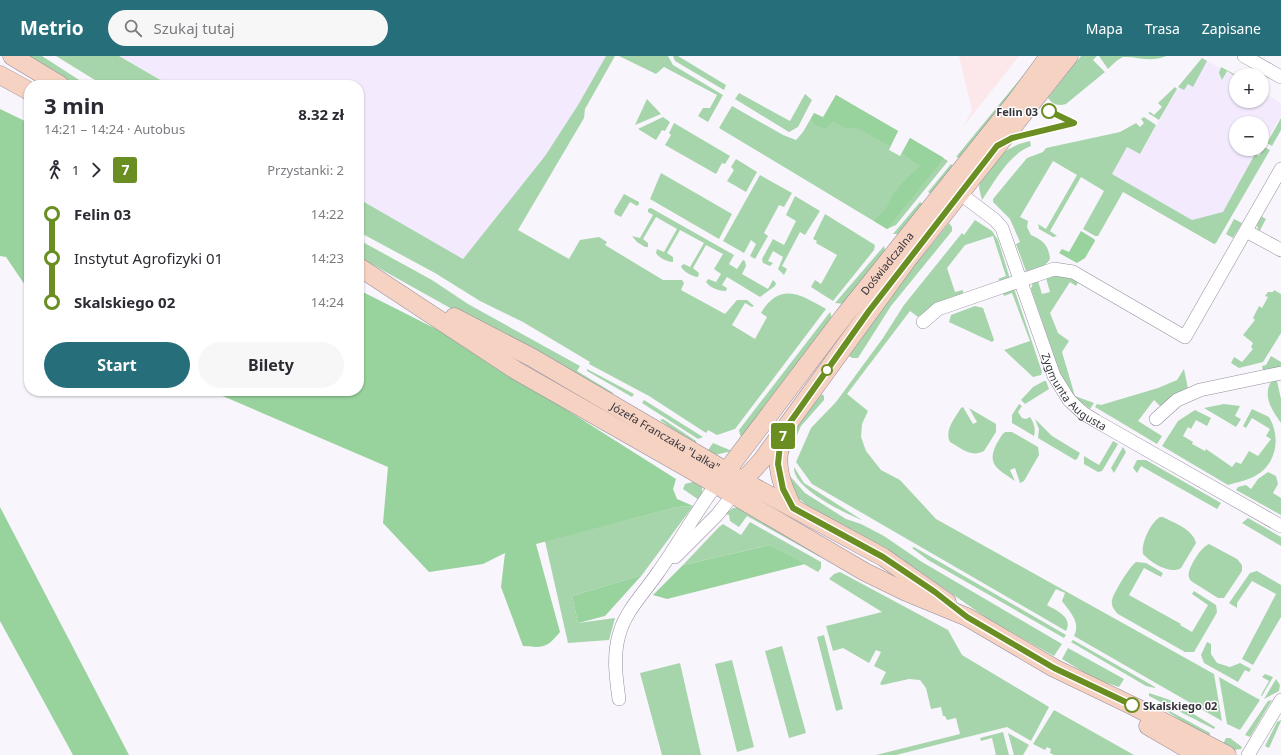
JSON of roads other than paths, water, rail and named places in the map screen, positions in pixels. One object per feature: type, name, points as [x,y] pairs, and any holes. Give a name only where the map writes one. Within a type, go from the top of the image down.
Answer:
[{"type":"street","points":[[12,56],[52,80]]},
{"type":"street","name":"Doświadczalna","points":[[721,478],[844,316],[903,255],[954,189],[1049,56]]},
{"type":"street","name":"Doświadczalna","points":[[954,189],[1069,56]]},
{"type":"street","points":[[1244,56],[1281,77]]},
{"type":"street","points":[[0,75],[24,88]]},
{"type":"street","points":[[923,322],[938,309],[1054,269],[1073,272],[1185,337],[1281,169]]},
{"type":"street","name":"Zygmunta Augusta","points":[[954,189],[995,220],[1002,228],[1022,280],[1054,376],[1069,400],[1083,413],[1096,421],[1281,526]]},
{"type":"street","points":[[1246,231],[1281,250]]},
{"type":"street","name":"Doświadczalna","points":[[743,481],[762,460],[786,428],[869,311],[903,255]]},
{"type":"street","name":"Józefa Franczaka \"Lalka\"","points":[[364,270],[517,371],[721,478],[733,496],[865,572],[906,592],[967,617]]},
{"type":"street","points":[[1156,418],[1177,400],[1200,390],[1281,373]]},
{"type":"street","points":[[786,428],[780,445],[778,464],[783,489],[793,508]]},
{"type":"street","points":[[619,699],[616,659],[619,634],[636,602],[659,572],[701,506],[721,478],[743,481],[717,516],[659,572]]},
{"type":"street","name":"Józefa Franczaka \"Lalka\"","points":[[743,481],[883,557],[935,592],[967,617],[1198,755]]},
{"type":"street","name":"Józefa Franczaka \"Lalka\"","points":[[1054,668],[1135,707],[1227,755]]},
{"type":"street","points":[[1248,755],[1281,700]]},
{"type":"place","name":"Felin 03","points":[[1049,111]]},
{"type":"place","name":"Skalskiego 02","points":[[1132,705]]}]
